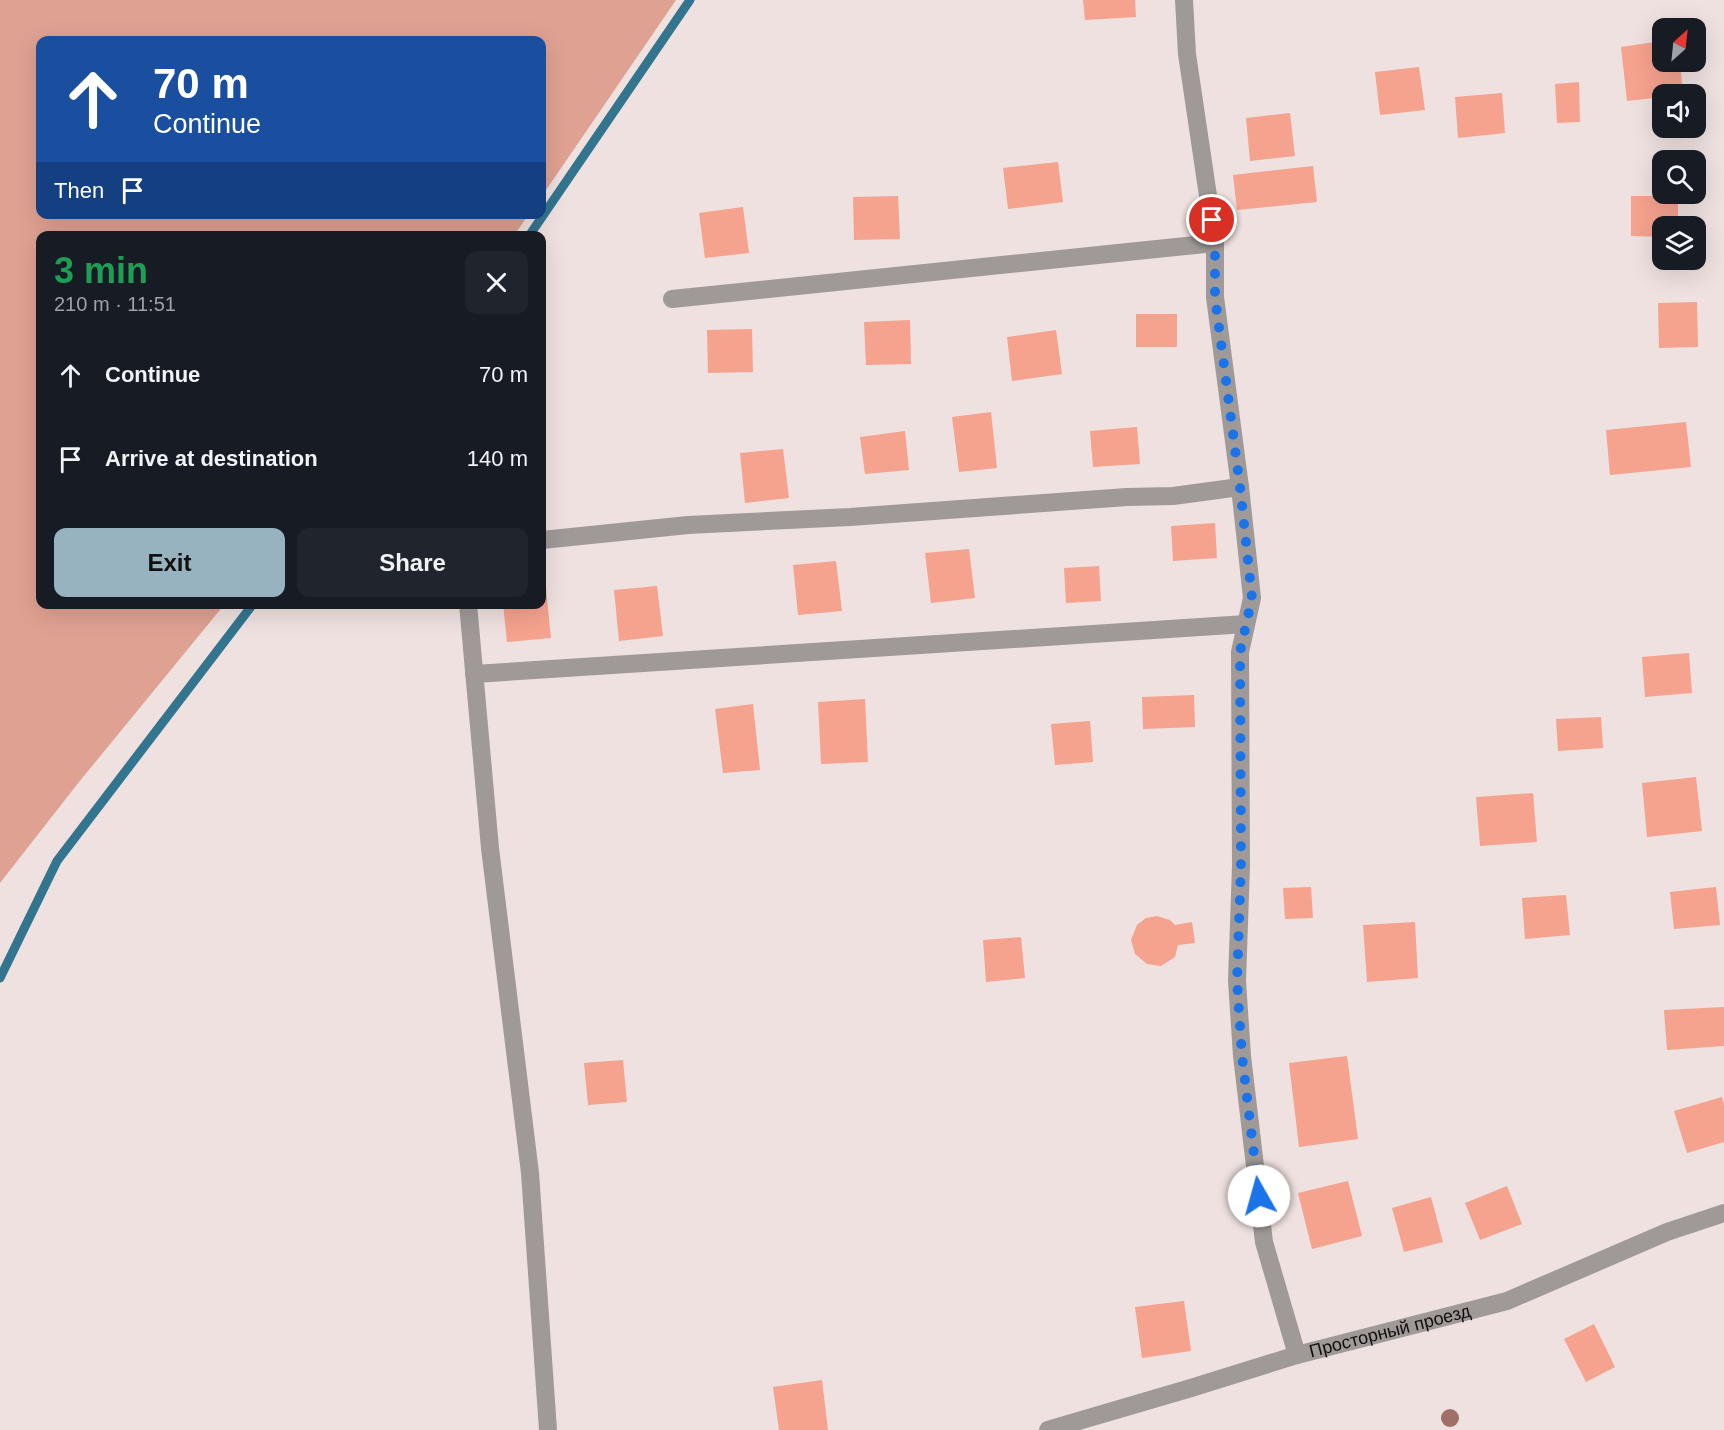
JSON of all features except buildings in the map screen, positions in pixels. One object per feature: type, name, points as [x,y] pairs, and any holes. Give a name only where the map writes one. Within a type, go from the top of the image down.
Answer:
[{"type":"street","points":[[1184,0],[1187,54],[1215,243],[1215,297],[1252,598],[1240,652],[1241,866],[1237,981],[1242,1056],[1264,1242],[1297,1354]]},
{"type":"street","points":[[672,299],[1215,243]]},
{"type":"street","points":[[546,540],[688,525],[1173,496],[1240,487]]},
{"type":"street","points":[[468,609],[490,848],[530,1173],[548,1430]]},
{"type":"street","points":[[474,674],[1246,624]]},
{"type":"street","name":"Просторный проезд","points":[[1048,1430],[1191,1389],[1297,1354],[1507,1301],[1667,1232],[1724,1212]]},
{"type":"shaded area","points":[[0,0],[676,0],[546,190],[546,36],[36,36],[36,219],[525,219],[517,231],[36,231],[36,609],[221,609],[79,782],[0,883]]},
{"type":"waterway","points":[[546,211],[690,0]]},
{"type":"waterway","points":[[532,231],[541,219]]},
{"type":"waterway","points":[[0,978],[57,861],[249,609]]},
{"type":"route","points":[[1212,220],[1215,243],[1215,297],[1252,598],[1240,652],[1241,866],[1237,981],[1242,1056],[1259,1196]]}]
